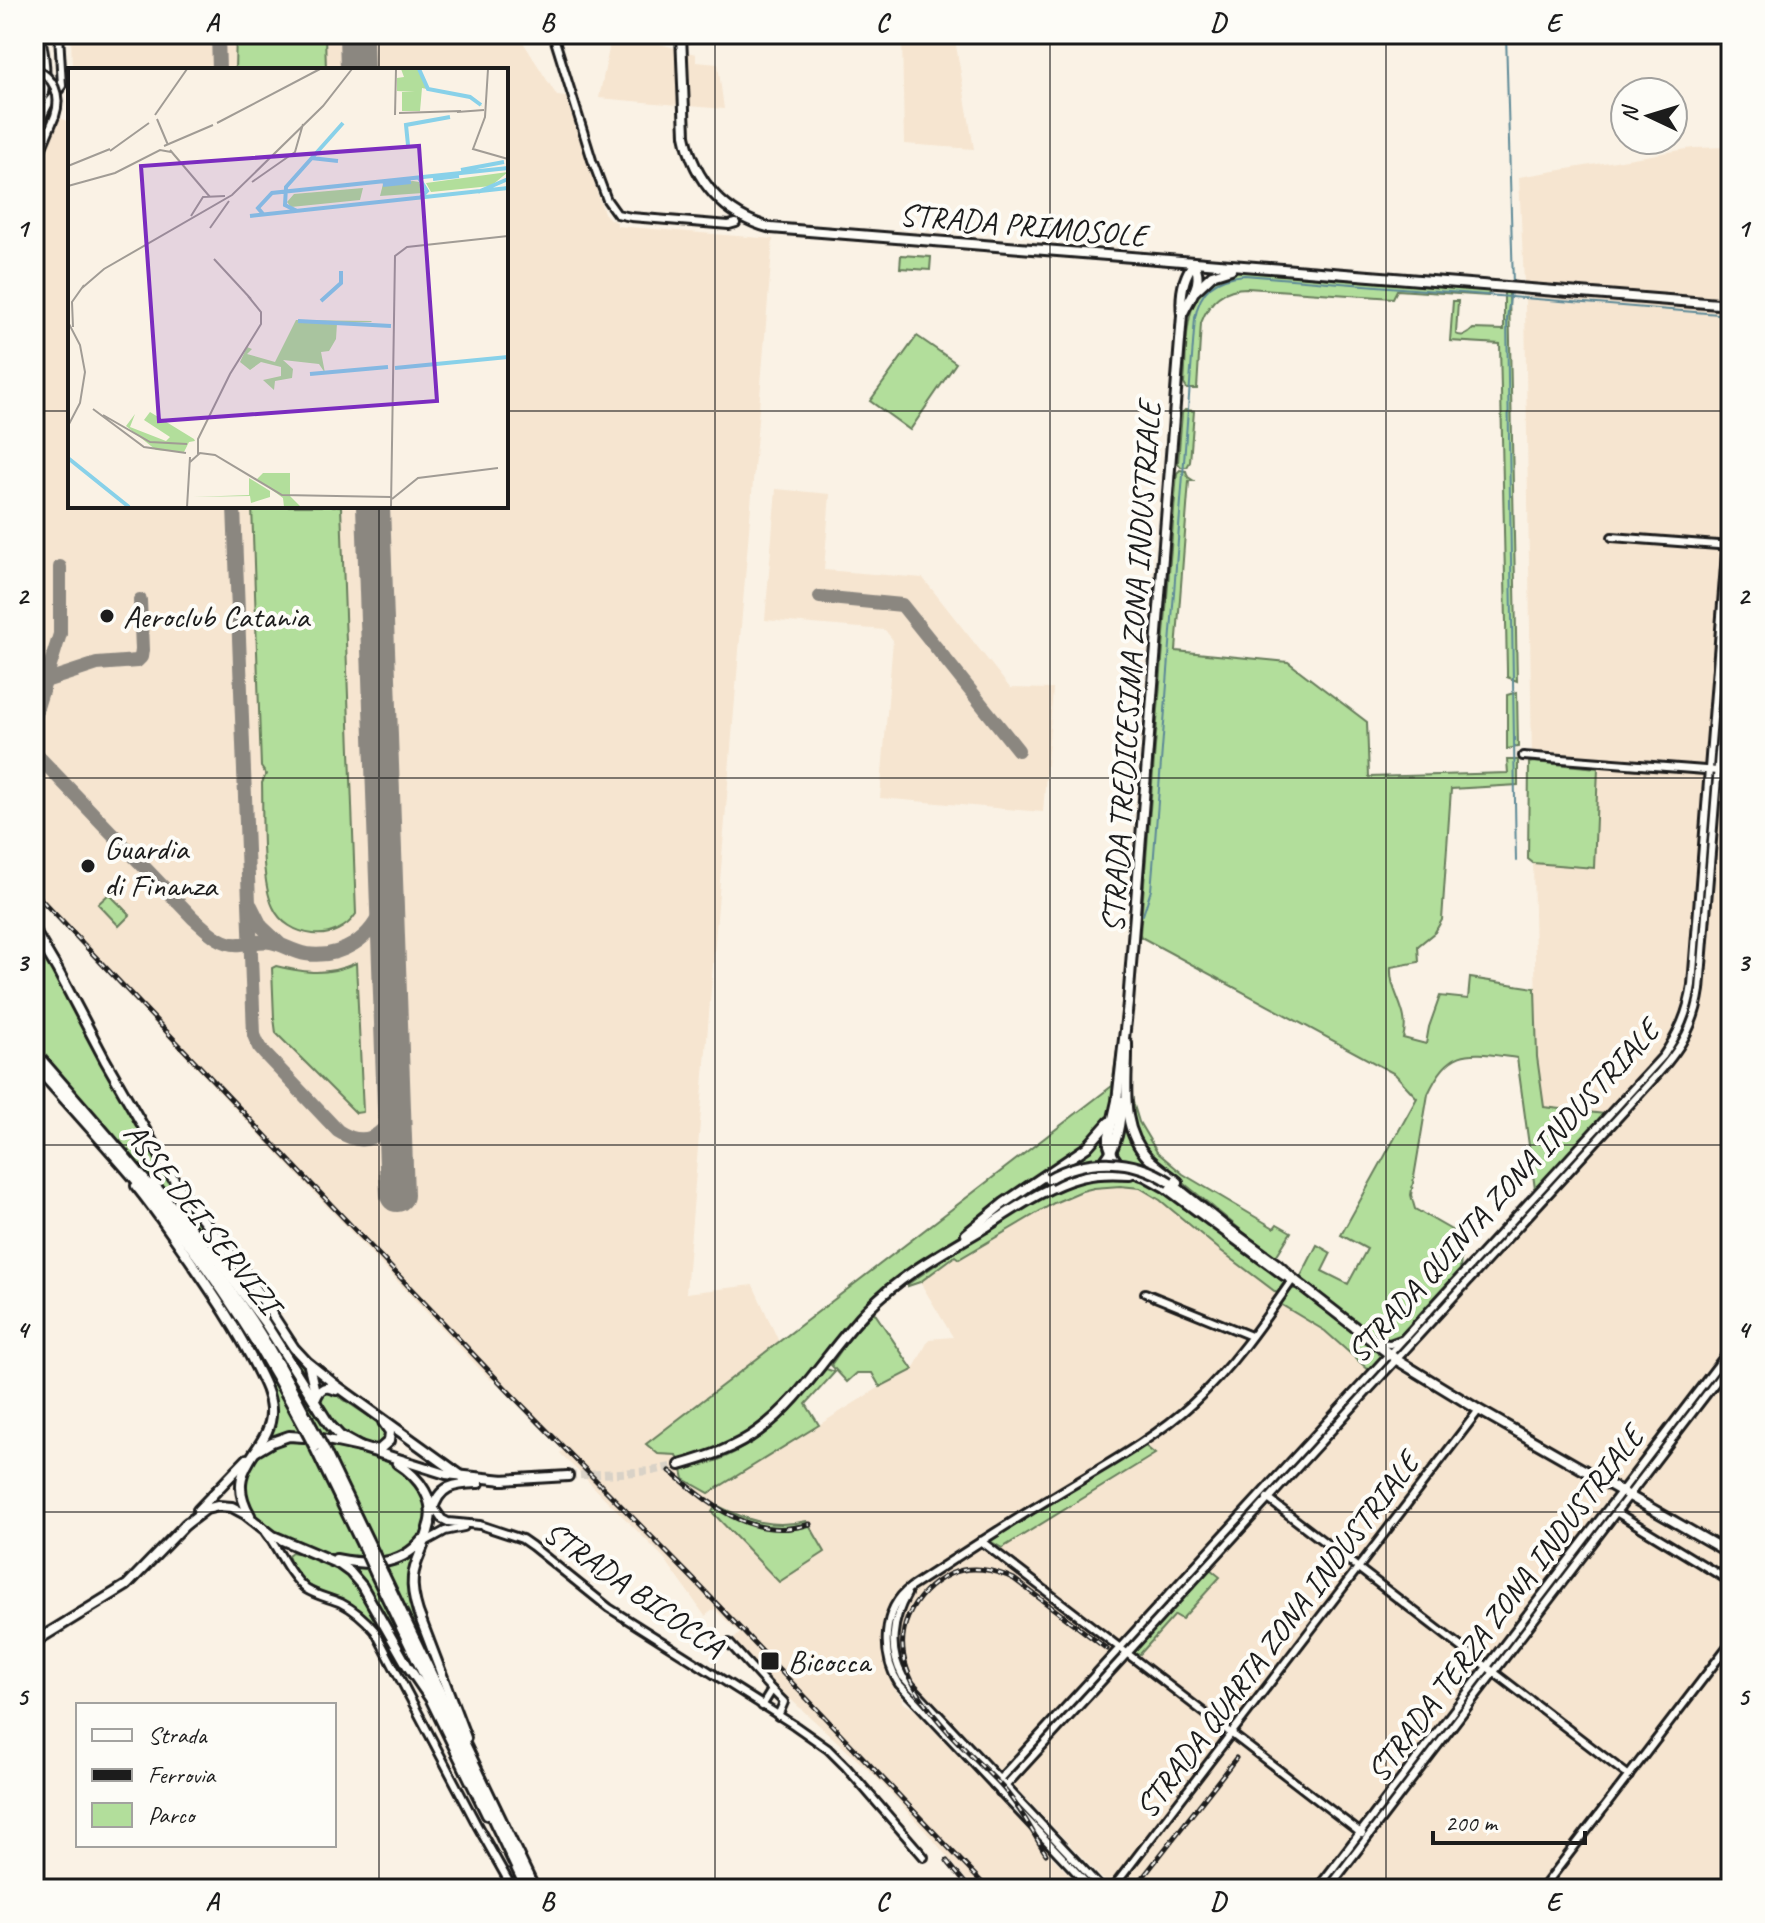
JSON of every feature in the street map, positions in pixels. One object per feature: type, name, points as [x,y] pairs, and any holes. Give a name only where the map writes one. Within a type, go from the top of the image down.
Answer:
[{"type":"main road","name":"STRADA PRIMOSOLE","points":[[681,34],[685,135],[698,174],[714,196],[729,209],[771,228],[1731,305]]},
{"type":"main road","points":[[1163,260],[1178,268],[1183,286]]},
{"type":"main road","points":[[1183,286],[1185,276],[1194,263]]},
{"type":"main road","points":[[1194,263],[1198,276],[1195,291]]},
{"type":"main road","points":[[1182,315],[1195,291],[1220,271],[1259,268]]},
{"type":"main road","name":"STRADA TREDICESIMA ZONA INDUSTRIALE","points":[[1126,1023],[1183,286]]},
{"type":"main road","points":[[34,930],[185,1197],[241,1267],[294,1348],[357,1402],[463,1477]]},
{"type":"main road","points":[[1126,1023],[1126,1104],[1130,1126],[1138,1144],[1157,1165],[1293,1279],[1393,1357],[1479,1410],[1731,1554]]},
{"type":"main road","points":[[1126,1023],[1109,1136],[1111,1151],[1119,1165],[1165,1187],[1293,1279]]},
{"type":"main road","points":[[680,1465],[735,1445],[766,1425],[795,1396],[869,1308],[891,1289],[951,1247],[1029,1201],[1096,1169],[1111,1151],[1120,1130],[1127,1050]]},
{"type":"main road","name":"ASSE DEI SERVIZI","points":[[34,1052],[172,1213],[213,1266],[269,1350],[309,1428]]},
{"type":"main road","name":"ASSE DEI SERVIZI","points":[[34,1064],[159,1208],[207,1269],[309,1428]]},
{"type":"main road","points":[[951,1247],[1004,1203],[1087,1147],[1115,1111]]},
{"type":"main road","points":[[97,1125],[121,1146],[220,1263],[282,1347],[336,1432],[360,1447]]},
{"type":"main road","points":[[107,1147],[112,1158],[142,1193],[203,1279],[238,1332],[264,1384],[270,1400],[271,1419],[267,1432],[243,1471],[241,1488],[248,1511],[261,1527]]},
{"type":"main road","points":[[965,1235],[1048,1179],[1078,1166],[1104,1162],[1139,1168],[1170,1182],[1242,1237]]},
{"type":"main road","points":[[1083,1176],[1113,1173],[1145,1176]]},
{"type":"main road","points":[[307,1362],[317,1403]]},
{"type":"main road","points":[[317,1403],[319,1392],[328,1387],[357,1402]]},
{"type":"main road","points":[[370,1450],[384,1447],[390,1437],[388,1428],[377,1416]]},
{"type":"main road","points":[[309,1428],[527,1889]]},
{"type":"main road","points":[[34,1642],[127,1585],[239,1466],[272,1442],[289,1436],[318,1438],[360,1447],[463,1477],[504,1480]]},
{"type":"main road","points":[[383,1454],[416,1477],[432,1510]]},
{"type":"main road","points":[[489,1794],[415,1602],[412,1576],[415,1562],[425,1542],[432,1510],[440,1493],[450,1487],[568,1476]]},
{"type":"main road","points":[[185,1525],[206,1509],[232,1507],[294,1547],[320,1555],[375,1564],[393,1561],[415,1548],[430,1524]]},
{"type":"main road","points":[[320,1555],[350,1572],[362,1586],[407,1665],[431,1700],[480,1803],[506,1846]]},
{"type":"main road","points":[[380,1574],[534,1889]]},
{"type":"street","points":[[35,131],[43,98],[38,34]]},
{"type":"street","points":[[35,131],[50,101],[62,86],[59,34]]},
{"type":"street","points":[[553,34],[592,160],[607,200],[617,214],[729,225],[736,223]]},
{"type":"street","points":[[34,68],[46,75],[55,89],[58,105],[34,167]]},
{"type":"street","name":"STRADA QUINTA ZONA INDUSTRIALE","points":[[1057,1723],[1127,1653],[1269,1499],[1393,1357],[1404,1338],[1663,1056],[1680,1029],[1692,985],[1729,546],[1731,489]]},
{"type":"street","points":[[1612,537],[1729,546]]},
{"type":"street","name":"STRADA QUINTA ZONA INDUSTRIALE","points":[[1000,1786],[1261,1493],[1671,1060],[1688,1033],[1699,999],[1731,603]]},
{"type":"street","points":[[1523,756],[1731,772]]},
{"type":"street","points":[[1692,985],[1700,986]]},
{"type":"street","points":[[1690,997],[1699,999]]},
{"type":"street","points":[[1102,1889],[899,1684],[887,1656],[887,1637],[893,1610],[911,1587],[1176,1418],[1214,1381],[1293,1279]]},
{"type":"street","points":[[1145,1293],[1251,1336]]},
{"type":"street","points":[[1374,1343],[1393,1344],[1404,1338]]},
{"type":"street","name":"STRADA TERZA ZONA INDUSTRIALE","points":[[1328,1889],[1616,1512],[1625,1493],[1731,1348]]},
{"type":"street","name":"STRADA TERZA ZONA INDUSTRIALE","points":[[1317,1889],[1575,1551],[1731,1362]]},
{"type":"street","name":"STRADA QUARTA ZONA INDUSTRIALE","points":[[1112,1889],[1479,1410]]},
{"type":"street","points":[[1261,1493],[1629,1776]]},
{"type":"street","points":[[432,1510],[448,1522],[472,1523],[488,1528]]},
{"type":"street","points":[[1616,1512],[1731,1582]]},
{"type":"street","points":[[1238,1519],[1245,1525]]},
{"type":"street","points":[[261,1527],[290,1571],[309,1591],[353,1610],[365,1618],[375,1631],[513,1889]]},
{"type":"street","points":[[415,1548],[452,1528],[488,1528]]},
{"type":"street","name":"STRADA BICOCCA","points":[[488,1528],[532,1546],[609,1608],[794,1725],[837,1758],[924,1857]]},
{"type":"street","points":[[981,1541],[1367,1838]]},
{"type":"street","points":[[290,1571],[284,1554],[294,1547]]},
{"type":"street","points":[[1575,1551],[1581,1557]]},
{"type":"street","points":[[1542,1889],[1731,1642]]},
{"type":"street","points":[[729,1643],[784,1702],[778,1716]]},
{"type":"street","points":[[762,1706],[772,1690]]},
{"type":"street","points":[[1430,1741],[1437,1747]]},
{"type":"street","points":[[1343,1854],[1350,1860]]},
{"type":"street","points":[[1084,1874],[1092,1889]]},
{"type":"shaded area","points":[[71,34],[518,34],[557,96],[566,97],[604,213],[617,222],[617,226],[773,239],[686,1293],[753,1285],[779,1342],[646,1444],[658,1454],[677,1455],[684,1479],[709,1493],[880,1387],[913,1370],[929,1339],[953,1337],[920,1282],[956,1256],[960,1259],[1054,1203],[1094,1188],[1140,1188],[1160,1200],[1277,1293],[1282,1305],[1325,1331],[1371,1372],[1605,1114],[1544,1107],[1537,1057],[1533,863],[1594,867],[1598,769],[1532,762],[1525,304],[1519,177],[1645,156],[1689,156],[1689,149],[1693,148],[1731,147],[1731,1889],[1112,1889],[909,1673],[893,1686],[902,1702],[914,1709],[1084,1889],[974,1889],[875,1776],[787,1697],[733,1640],[740,1633],[714,1609],[705,1616],[664,1558],[560,1453],[563,1450],[494,1379],[491,1380],[477,1366],[34,895],[34,153],[50,114],[68,121],[68,508],[508,508],[508,68],[72,68]],"holes":[[[717,1506],[765,1524],[789,1525],[779,1582]]]},
{"type":"shaded area","points":[[902,34],[954,34],[974,149],[904,144]]},
{"type":"shaded area","points":[[611,39],[641,45],[642,39],[675,48],[678,105],[599,98]]},
{"type":"shaded area","points":[[687,52],[696,54],[696,62],[718,64],[724,109],[690,106]]},
{"type":"shaded area","points":[[776,489],[830,494],[824,570],[923,578],[1010,688],[1053,689],[1043,812],[880,798],[893,640],[885,630],[765,620]]},
{"type":"green space","points":[[236,34],[325,34],[326,68],[235,68]]},
{"type":"green space","points":[[901,255],[931,257],[930,270],[900,268]]},
{"type":"green space","points":[[1238,271],[1489,291],[1488,296],[1397,290],[1393,298],[1247,288],[1231,290],[1218,297],[1204,315],[1197,389],[1187,389],[1184,384],[1188,330],[1196,297],[1206,284],[1219,275]]},
{"type":"green space","points":[[1504,292],[1509,292],[1517,681],[1507,677],[1500,344],[1450,341],[1453,301],[1458,301],[1456,334],[1465,335],[1473,329],[1504,330]]},
{"type":"green space","points":[[917,336],[956,363],[910,430],[870,401]]},
{"type":"green space","points":[[1185,410],[1194,411],[1190,462],[1187,467],[1181,467],[1178,463],[1182,413]]},
{"type":"green space","points":[[1186,471],[1194,481],[1189,481],[1176,651],[1288,662],[1367,722],[1369,777],[1508,773],[1507,760],[1518,760],[1518,785],[1451,789],[1442,920],[1435,932],[1418,946],[1419,962],[1391,967],[1393,985],[1404,1019],[1403,1038],[1426,1044],[1440,996],[1468,999],[1470,978],[1535,988],[1537,1057],[1544,1107],[1605,1114],[1535,1189],[1517,1058],[1463,1055],[1445,1067],[1428,1094],[1411,1195],[1415,1209],[1462,1236],[1460,1272],[1399,1339],[1382,1342],[1300,1278],[1317,1245],[1331,1253],[1322,1271],[1348,1284],[1367,1249],[1341,1235],[1417,1098],[1395,1074],[1140,934],[1177,473]]},
{"type":"green space","points":[[252,508],[341,508],[356,914],[343,927],[326,934],[307,933],[284,922],[276,913],[266,881],[262,783],[266,774],[261,767]]},
{"type":"green space","points":[[1517,692],[1518,747],[1507,749],[1507,695]]},
{"type":"green space","points":[[1529,763],[1598,768],[1594,868],[1533,863],[1528,859]]},
{"type":"green space","points":[[109,894],[130,915],[119,926],[98,904]]},
{"type":"green space","points":[[34,935],[168,1175],[242,1273],[308,1373],[313,1393],[195,1227],[34,1047]]},
{"type":"green space","points":[[356,963],[363,1112],[356,1113],[276,1033],[272,968],[326,972]]},
{"type":"green space","points":[[1121,1024],[1117,1087],[1112,1111],[1104,1127],[1087,1145],[876,1295],[785,1404],[749,1434],[680,1463],[677,1455],[658,1454],[646,1444],[1112,1086]]},
{"type":"green space","points":[[1129,1078],[1139,1122],[1157,1152],[1183,1174],[1274,1228],[1277,1224],[1291,1232],[1275,1258],[1146,1152],[1131,1122]]},
{"type":"green space","points":[[1124,1105],[1129,1129],[1167,1177],[1117,1160],[1113,1151]]},
{"type":"green space","points":[[1110,1125],[1109,1151],[1098,1166],[1011,1207],[1048,1183],[1047,1176]]},
{"type":"green space","points":[[1129,1175],[1164,1190],[1277,1274],[1284,1282],[1277,1293],[1160,1200],[1140,1188],[1120,1186],[1082,1191],[1054,1203],[959,1259],[955,1256],[920,1282],[908,1286],[990,1227],[1052,1191],[1085,1179]]},
{"type":"green space","points":[[212,1257],[276,1345],[317,1412],[341,1440],[321,1435],[262,1444],[273,1403],[199,1264],[317,1427],[269,1339]]},
{"type":"green space","points":[[1292,1289],[1297,1289],[1381,1355],[1371,1372],[1325,1331],[1282,1305],[1281,1302]]},
{"type":"green space","points":[[874,1312],[913,1370],[880,1387],[872,1373],[857,1373],[847,1382],[831,1365],[851,1336]]},
{"type":"green space","points":[[826,1369],[835,1372],[806,1404],[819,1425],[709,1493],[684,1479],[682,1470],[723,1458],[767,1431]]},
{"type":"green space","points":[[329,1390],[383,1426],[388,1437],[376,1448],[342,1432],[319,1404],[321,1393]]},
{"type":"green space","points":[[301,1439],[358,1450],[398,1467],[409,1476],[424,1497],[426,1508],[423,1530],[417,1540],[393,1557],[356,1559],[312,1549],[261,1522],[246,1492],[248,1470],[266,1449],[280,1442]],"holes":[[[326,1479],[377,1552],[361,1552]]]},
{"type":"green space","points":[[1144,1445],[1155,1454],[1002,1548],[990,1541]]},
{"type":"green space","points":[[716,1505],[771,1524],[807,1521],[825,1552],[779,1582],[712,1512]]},
{"type":"green space","points":[[292,1552],[327,1563],[346,1573],[366,1598],[394,1650],[390,1650],[373,1623],[359,1610],[317,1591],[300,1579],[288,1555]]},
{"type":"green space","points":[[414,1552],[408,1579],[412,1605],[446,1696],[388,1575],[372,1574],[424,1684],[344,1563],[390,1565]]},
{"type":"green space","points":[[1210,1569],[1220,1577],[1182,1619],[1175,1615],[1136,1655],[1135,1649]]},
{"type":"waterway","points":[[1506,34],[1513,285]]},
{"type":"waterway","points":[[1143,915],[1151,890],[1195,318],[1205,292],[1217,282],[1244,275],[1731,315]]},
{"type":"waterway","points":[[1511,291],[1507,318],[1516,861]]},
{"type":"taxiway","points":[[218,34],[219,68]]},
{"type":"taxiway","points":[[234,508],[254,1035],[265,1054],[338,1131],[347,1136],[356,1139],[372,1137],[390,1120],[394,1110]]},
{"type":"taxiway","points":[[34,717],[60,634],[60,567]]},
{"type":"taxiway","points":[[820,597],[902,605],[1018,750]]},
{"type":"taxiway","points":[[45,681],[97,664],[137,661],[142,650],[140,600]]},
{"type":"taxiway","points":[[34,752],[193,918],[227,942],[271,942],[297,952],[319,955],[343,950],[372,928],[385,898],[386,875]]},
{"type":"taxiway","points":[[251,906],[261,926],[279,943]]},
{"type":"runway","points":[[356,34],[357,68]]},
{"type":"runway","points":[[373,508],[397,1195]]},
{"type":"tunnel","points":[[568,1476],[652,1471],[680,1465]]},
{"type":"railway","points":[[34,892],[988,1889]]},
{"type":"railway","points":[[670,1471],[717,1507],[751,1524],[769,1528],[810,1524]]},
{"type":"railway","points":[[1046,1854],[1003,1788],[949,1733],[916,1689],[906,1665],[903,1641],[908,1617],[925,1592],[943,1578],[958,1571],[990,1571],[1014,1579],[1107,1649]]},
{"type":"railway","points":[[1128,1889],[1144,1876],[1236,1758]]},
{"type":"railway","points":[[947,1861],[970,1889]]},
{"type":"railway","points":[[1070,1882],[1079,1889]]},
{"type":"place","name":"Aeroclub Catania","points":[[107,616]]},
{"type":"place","name":"Guardia di Finanza","points":[[88,866]]},
{"type":"place","name":"Bicocca","points":[[770,1661]]}]
